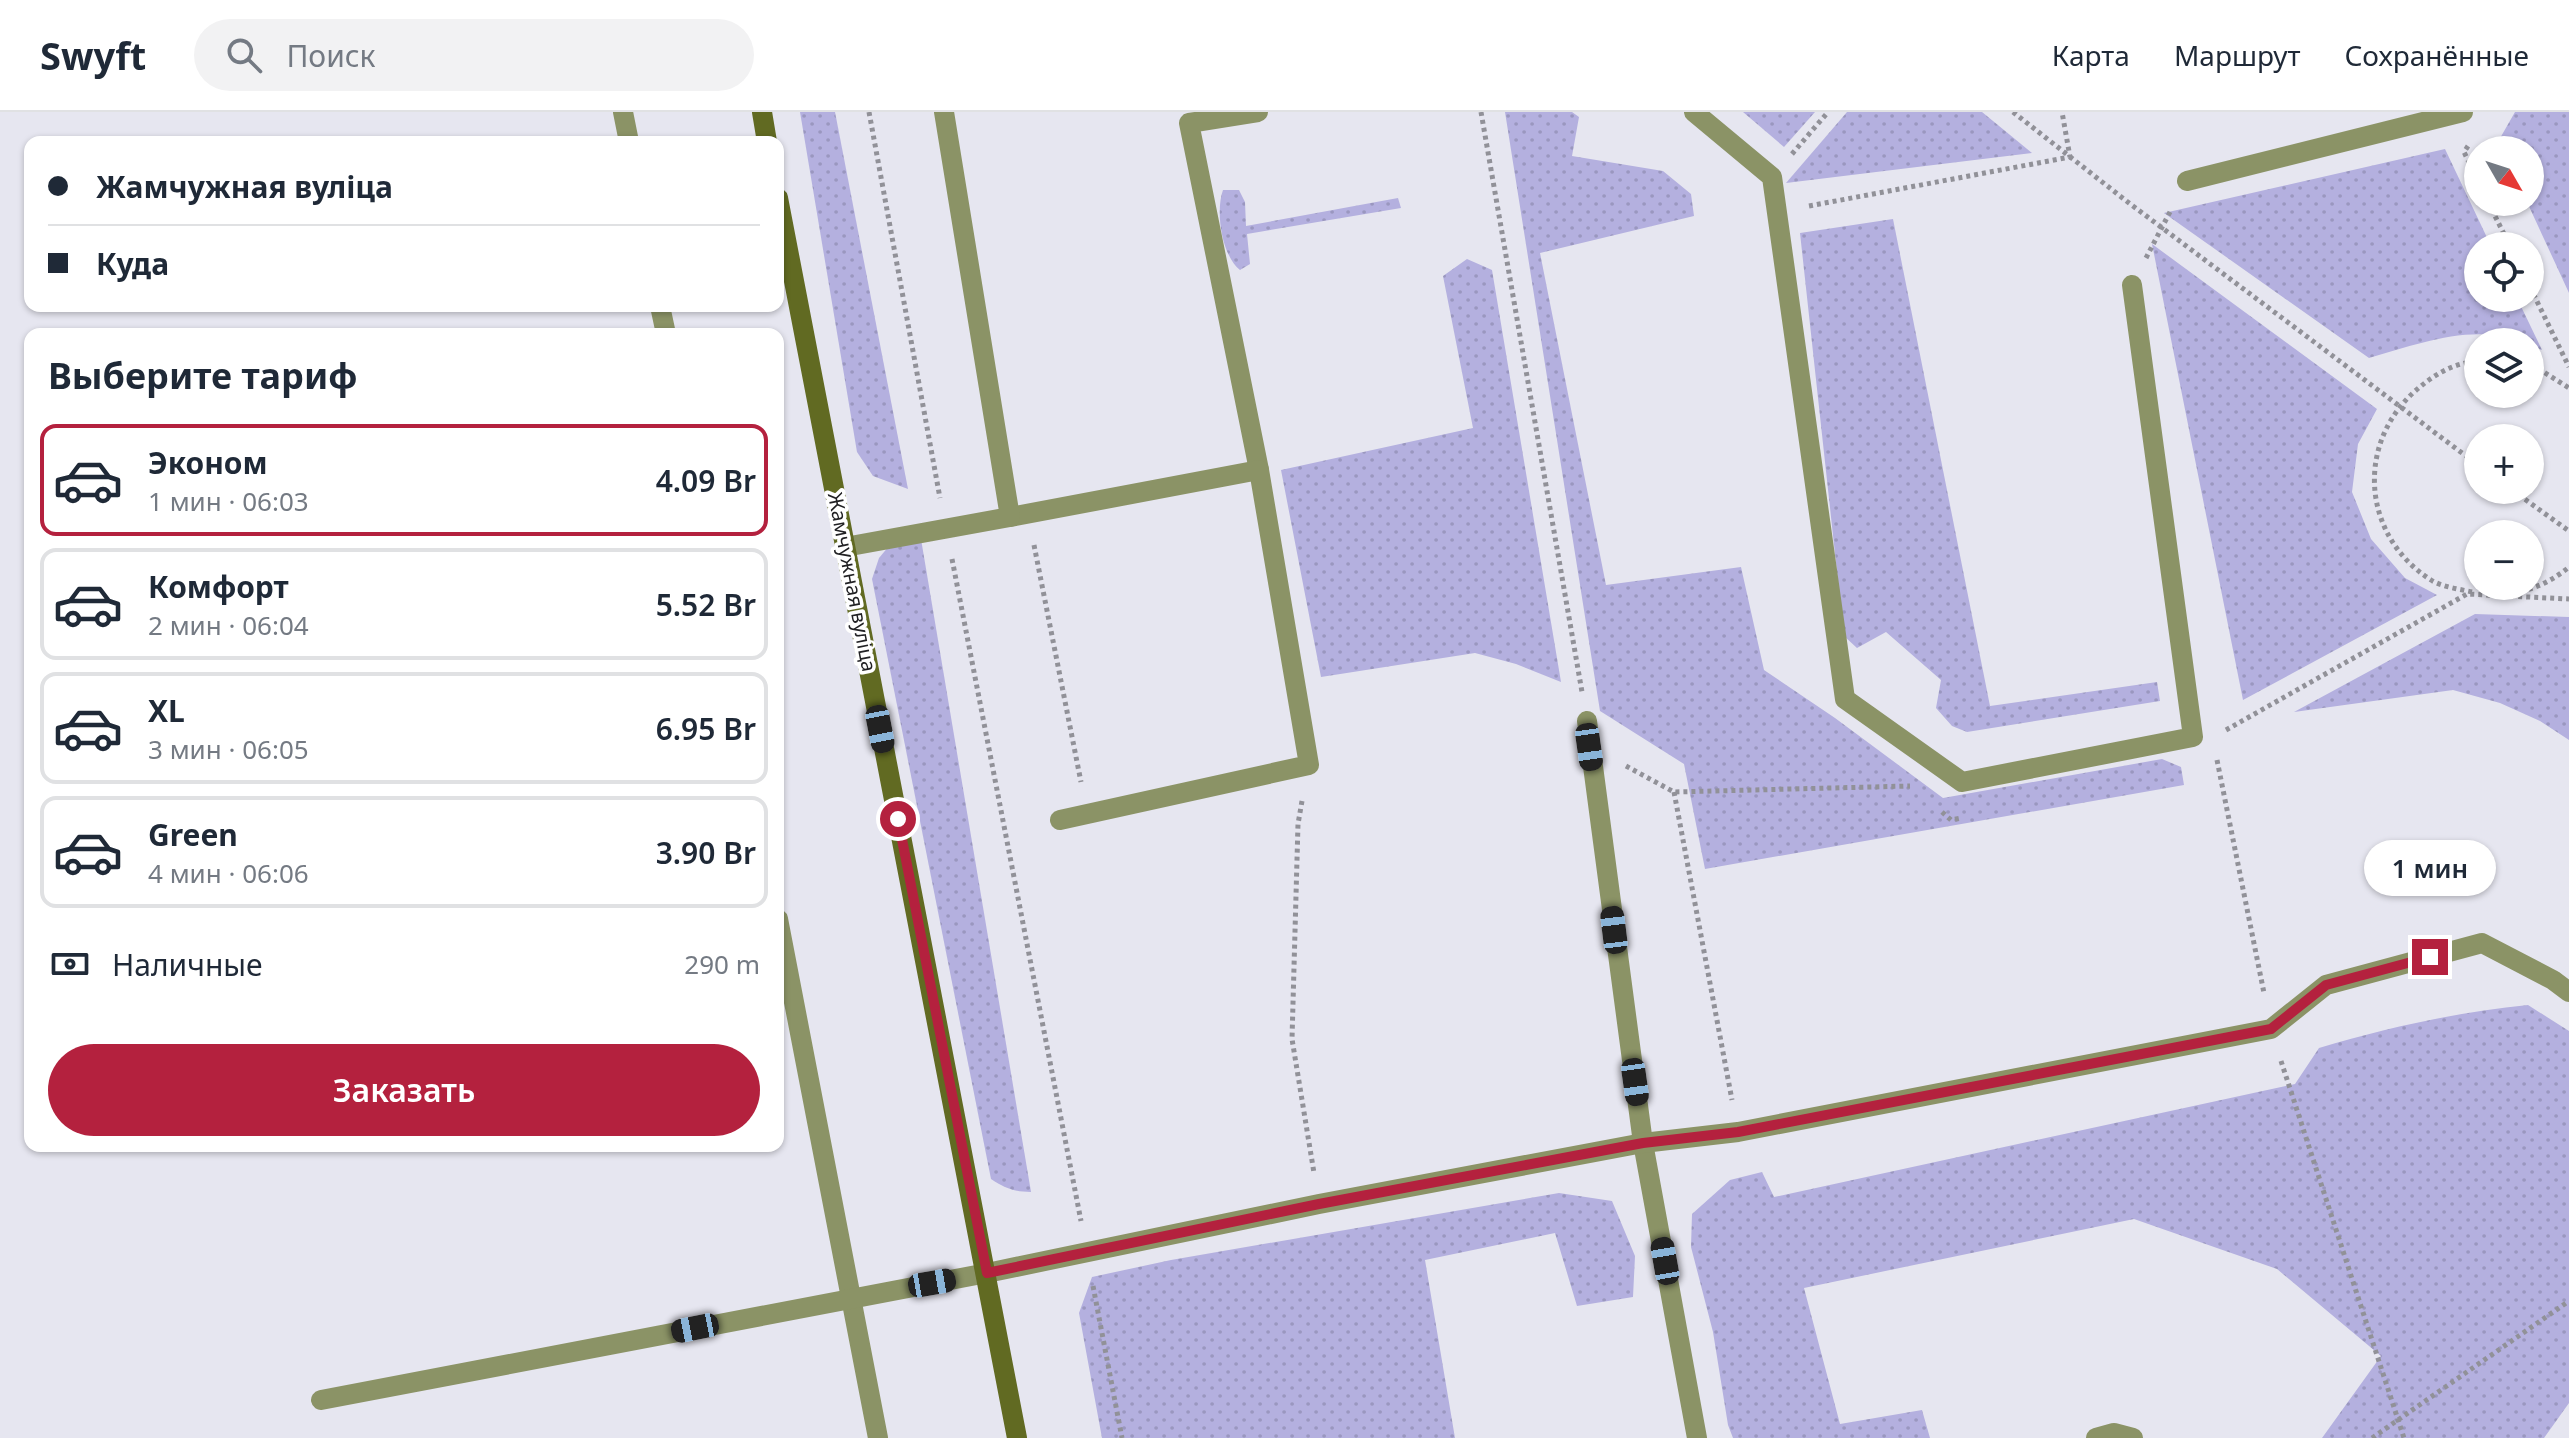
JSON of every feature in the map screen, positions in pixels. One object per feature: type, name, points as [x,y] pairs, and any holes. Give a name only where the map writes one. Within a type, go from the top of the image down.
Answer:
[{"type":"main road","points":[[762,112],[766,136]]},
{"type":"main road","name":"Жамчужная вуліца","points":[[784,229],[1017,1438]]},
{"type":"lane","points":[[623,112],[628,136]]},
{"type":"lane","points":[[944,112],[1019,514]]},
{"type":"lane","points":[[1060,820],[1309,765],[1259,470],[1189,123],[1258,112]]},
{"type":"lane","points":[[1694,112],[1772,177],[1845,699],[1962,782],[2193,737],[2132,285]]},
{"type":"lane","points":[[2187,181],[2463,112]]},
{"type":"lane","points":[[845,547],[1259,470]]},
{"type":"lane","points":[[1587,721],[1643,1143],[1697,1438]]},
{"type":"lane","points":[[321,1400],[987,1273],[1319,1204],[1643,1143],[1738,1132],[2271,1029],[2326,985],[2482,943],[2553,980],[2569,992]]},
{"type":"lane","points":[[784,950],[878,1438]]},
{"type":"lane","points":[[2096,1438],[2114,1433],[2133,1438]]},
{"type":"path","points":[[869,112],[1122,1438]]},
{"type":"path","points":[[1481,112],[1587,721]]},
{"type":"path","points":[[1772,177],[1828,112]]},
{"type":"path","points":[[2013,112],[2464,455]]},
{"type":"path","points":[[2062,112],[2070,157]]},
{"type":"path","points":[[1777,212],[2070,157]]},
{"type":"path","points":[[2132,285],[2187,181]]},
{"type":"path","points":[[2542,312],[2569,367]]},
{"type":"path","points":[[2464,363],[2434,374],[2398,407],[2385,426],[2375,460],[2375,496],[2385,530],[2405,559],[2433,582],[2464,589]]},
{"type":"path","points":[[2544,372],[2569,388]]},
{"type":"path","points":[[2531,504],[2569,531]]},
{"type":"path","points":[[1019,514],[1087,814]]},
{"type":"path","points":[[2544,583],[2569,567]]},
{"type":"path","points":[[2212,737],[2464,596]]},
{"type":"path","points":[[2544,598],[2569,599]]},
{"type":"path","points":[[1589,747],[1674,792],[1911,786],[1921,794]]},
{"type":"path","points":[[2215,753],[2271,1029],[2404,1438]]},
{"type":"path","points":[[1309,765],[1298,824],[1292,1039],[1319,1204]]},
{"type":"path","points":[[1674,792],[1738,1132]]},
{"type":"path","points":[[1931,803],[1951,820],[1966,817]]},
{"type":"path","points":[[2372,1438],[2569,1301]]},
{"type":"shaded area","points":[[800,112],[835,112],[908,489],[873,476],[857,452]]},
{"type":"shaded area","points":[[1505,112],[1572,112],[1579,117],[1572,156],[1663,171],[1691,194],[1694,216],[1540,253],[1606,585],[1741,567],[1764,670],[1943,798],[2162,759],[2181,767],[2184,785],[1705,869],[1684,764],[1600,711]]},
{"type":"shaded area","points":[[1743,112],[1815,112],[1784,147]]},
{"type":"shaded area","points":[[1847,112],[1982,112],[2032,153],[1786,183]]},
{"type":"shaded area","points":[[2515,112],[2569,112],[2569,293],[2544,239],[2544,232],[2541,232],[2533,216],[2544,216],[2544,136],[2501,136]]},
{"type":"shaded area","points":[[2445,149],[2464,189],[2464,216],[2477,216],[2484,232],[2464,232],[2464,312],[2524,312],[2531,328],[2464,328],[2464,335],[2369,358],[2164,213]]},
{"type":"shaded area","points":[[1223,190],[1239,190],[1245,202],[1246,226],[1398,198],[1401,208],[1247,234],[1250,264],[1240,270],[1229,255],[1222,233],[1220,210]]},
{"type":"shaded area","points":[[1893,219],[1990,706],[2157,682],[2160,701],[1967,732],[1952,726],[1936,708],[1941,680],[1886,632],[1857,648],[1844,636],[1800,233]]},
{"type":"shaded area","points":[[2152,244],[2377,409],[2358,444],[2352,492],[2371,539],[2405,578],[2437,595],[2243,700]]},
{"type":"shaded area","points":[[1467,259],[1492,270],[1561,682],[1516,664],[1475,653],[1321,677],[1281,470],[1473,428],[1443,276]]},
{"type":"shaded area","points":[[921,539],[1031,1192],[1010,1189],[991,1179],[872,579],[879,558],[894,540]]},
{"type":"shaded area","points":[[2475,614],[2569,617],[2569,740],[2540,721],[2500,703],[2453,690],[2294,712]]},
{"type":"shaded area","points":[[2528,1005],[2569,1031],[2569,1403],[2544,1438],[2322,1438],[2381,1356],[2277,1269],[2134,1219],[1804,1288],[1840,1424],[1922,1410],[1930,1438],[1733,1438],[1728,1425],[1713,1332],[1691,1247],[1692,1214],[1730,1180],[1762,1172],[1774,1197],[2295,1084],[2319,1048],[2422,1022]]},
{"type":"shaded area","points":[[1559,1193],[1612,1201],[1635,1256],[1633,1297],[1577,1306],[1555,1233],[1425,1260],[1455,1438],[1102,1438],[1079,1313],[1092,1277],[1171,1260]]},
{"type":"route","points":[[898,819],[987,1273],[1319,1204],[1643,1143],[1738,1132],[2271,1029],[2326,985],[2430,957]]}]
